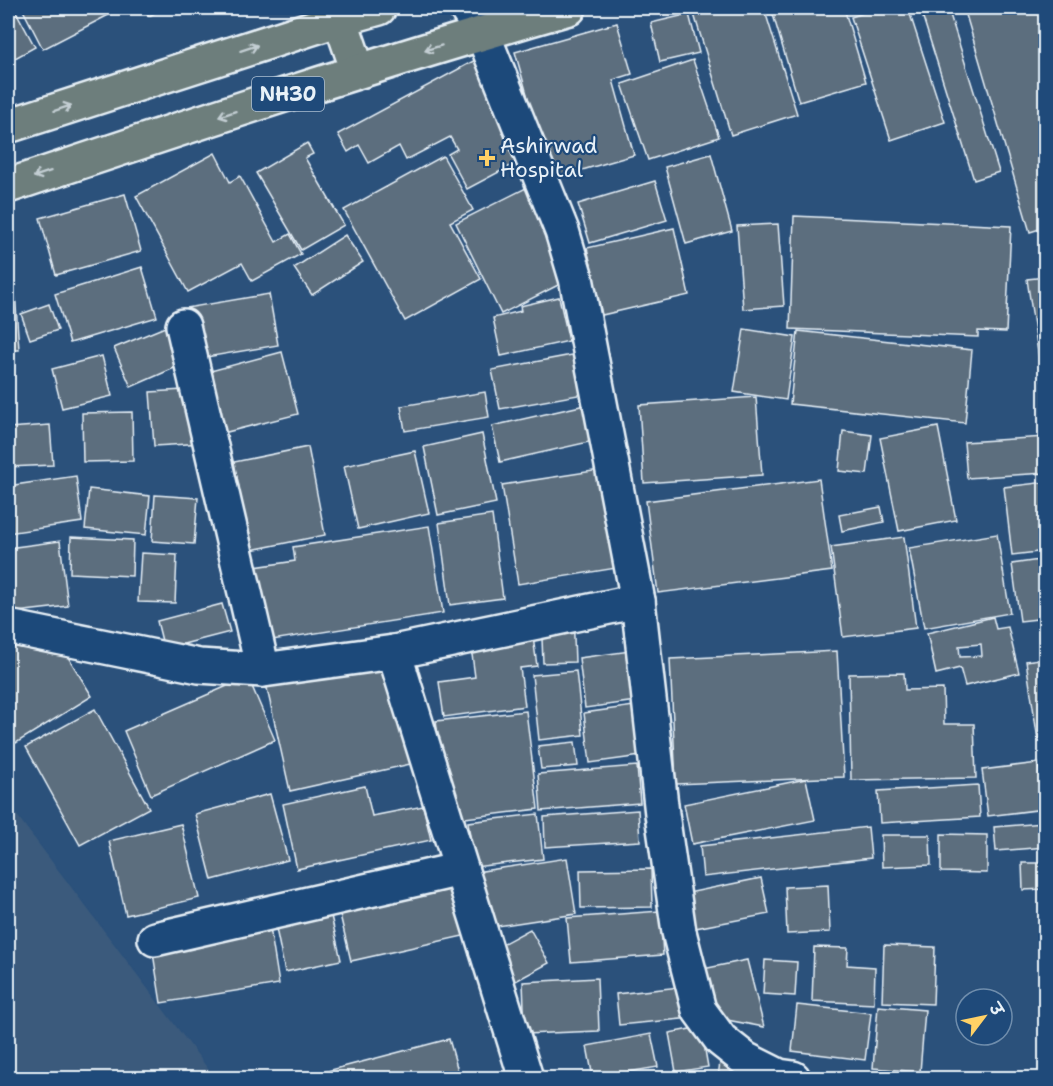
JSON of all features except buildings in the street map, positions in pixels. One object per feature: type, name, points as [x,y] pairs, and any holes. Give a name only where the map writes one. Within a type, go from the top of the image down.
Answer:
[{"type":"highway","name":"NH30","points":[[8,126],[379,8]]},
{"type":"highway","name":"NH30","points":[[8,186],[358,71],[474,20],[569,8]]},
{"type":"highway","points":[[340,19],[358,71]]},
{"type":"street","points":[[474,20],[562,231],[576,278],[638,601],[662,814],[679,932],[699,1010],[721,1040],[745,1059],[779,1076],[793,1078]]},
{"type":"street","points":[[183,326],[263,670]]},
{"type":"street","points":[[8,627],[199,666],[263,670],[393,652],[638,601]]},
{"type":"street","points":[[393,652],[526,1078]]},
{"type":"street","points":[[155,939],[461,869]]},
{"type":"shaded area","points":[[16,814],[215,1078],[8,1078],[8,821]]},
{"type":"place","name":"Ashirwad Hospital","points":[[487,158]]}]
